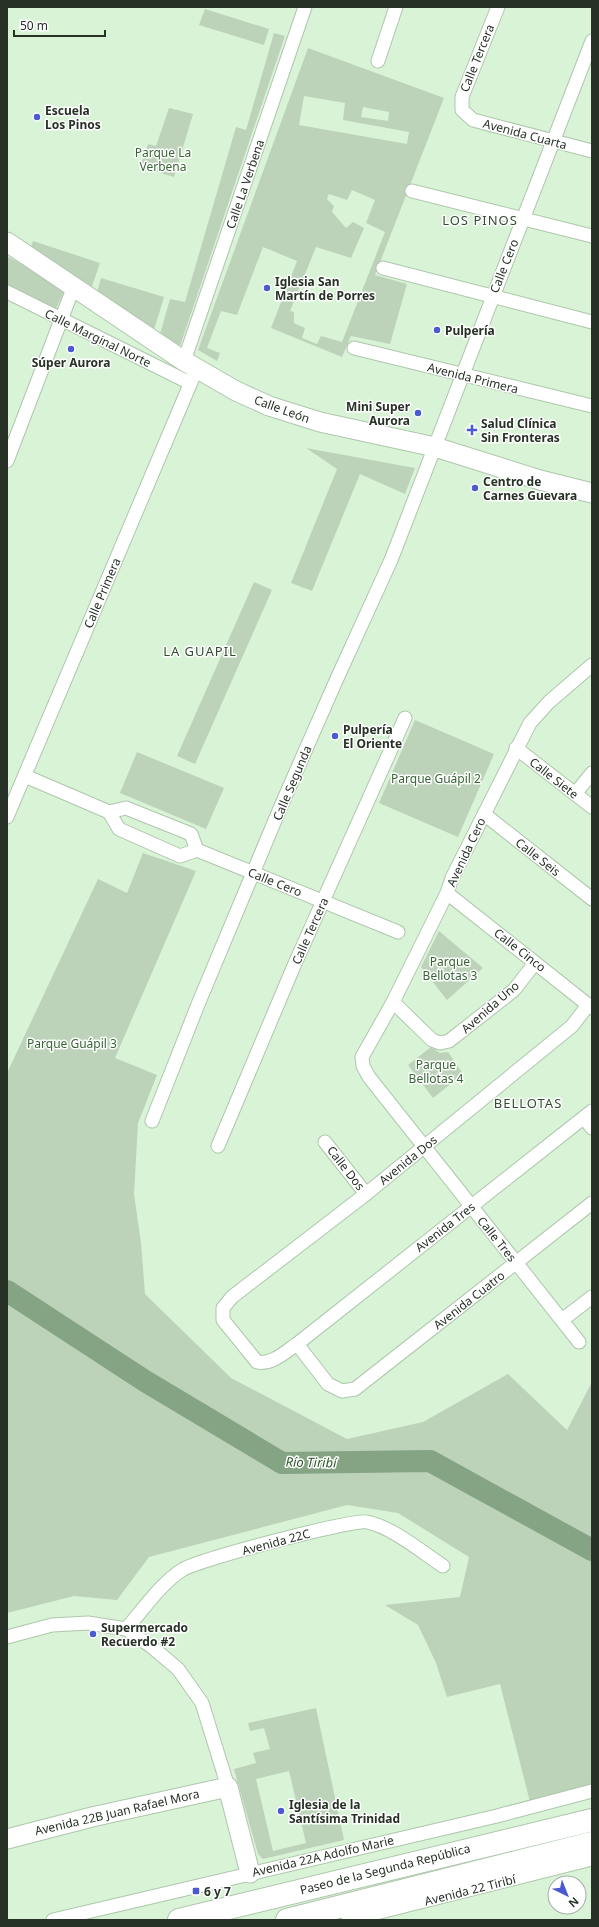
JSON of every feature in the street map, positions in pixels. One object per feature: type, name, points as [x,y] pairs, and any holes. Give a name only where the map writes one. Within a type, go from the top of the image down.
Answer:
[{"type":"highway","name":"Paseo de la Segunda República","points":[[179,1920],[592,1820]]},
{"type":"highway","name":"Paseo de la Segunda República","points":[[287,1920],[592,1842]]},
{"type":"main road","name":"Calle León","points":[[7,242],[74,286],[190,371],[236,391],[276,408],[320,422],[435,447],[540,480],[592,493]]},
{"type":"main road","name":"Avenida 22B Juan Rafael Mora","points":[[7,1839],[92,1817],[228,1787]]},
{"type":"main road","points":[[228,1787],[250,1873]]},
{"type":"street","name":"Calle La Verbena","points":[[190,371],[305,7]]},
{"type":"street","points":[[378,61],[396,7]]},
{"type":"street","name":"Calle Tercera","points":[[462,110],[462,97],[498,7]]},
{"type":"street","name":"Calle Cero","points":[[435,447],[464,376],[492,297],[592,41]]},
{"type":"street","name":"Avenida Cuarta","points":[[462,110],[473,120],[592,151]]},
{"type":"street","points":[[412,191],[592,236]]},
{"type":"street","points":[[383,268],[592,322]]},
{"type":"street","points":[[7,461],[60,319],[74,286]]},
{"type":"street","name":"Calle Marginal Norte","points":[[7,292],[60,319],[190,371]]},
{"type":"street","name":"Avenida Primera","points":[[354,348],[592,406]]},
{"type":"street","name":"Calle Primera","points":[[7,817],[190,371]]},
{"type":"street","name":"Calle Segunda","points":[[152,1121],[199,1002],[323,710],[391,560],[435,447]]},
{"type":"street","name":"Avenida Cero","points":[[362,1057],[393,1002],[516,748],[530,724],[549,702],[592,665]]},
{"type":"street","name":"Calle Tercera","points":[[218,1146],[293,968],[405,718]]},
{"type":"street","name":"Calle Siete","points":[[516,748],[592,807]]},
{"type":"street","points":[[575,794],[592,773]]},
{"type":"street","points":[[25,776],[109,812],[119,829],[180,856],[197,850],[191,834],[126,808],[109,812]]},
{"type":"street","name":"Calle Seis","points":[[484,814],[591,896]]},
{"type":"street","name":"Calle Cero","points":[[197,850],[398,932]]},
{"type":"street","name":"Calle Cinco","points":[[447,893],[590,1007]]},
{"type":"street","name":"Avenida Uno","points":[[393,1002],[432,1040],[440,1043],[449,1041],[514,990],[535,963]]},
{"type":"street","name":"Avenida Dos","points":[[223,1308],[232,1297],[425,1147],[572,1026],[590,1007]]},
{"type":"street","name":"Calle Tres","points":[[362,1057],[363,1066],[369,1077],[579,1342]]},
{"type":"street","name":"Avenida Tres","points":[[223,1308],[223,1320],[257,1362],[270,1362],[297,1344],[471,1207],[589,1119]]},
{"type":"street","name":"Calle Dos","points":[[325,1142],[366,1194]]},
{"type":"street","name":"Avenida Cuatro","points":[[297,1344],[328,1384],[342,1391],[355,1389],[592,1203]]},
{"type":"street","points":[[562,1320],[592,1297]]},
{"type":"street","name":"Avenida 22C","points":[[126,1629],[168,1581],[182,1570],[204,1560],[327,1528],[366,1521],[397,1534],[442,1566]]},
{"type":"street","points":[[7,1637],[52,1625],[88,1623],[126,1629],[152,1647],[178,1669],[202,1703],[228,1787]]},
{"type":"street","name":"Avenida 22A Adolfo Marie","points":[[53,1920],[496,1816],[592,1791]]},
{"type":"street","name":"Avenida 22 Tiribí","points":[[348,1920],[592,1859]]},
{"type":"green space","points":[[205,9],[269,29],[264,45],[199,25]]},
{"type":"green space","points":[[274,33],[285,36],[180,346],[160,334],[170,299],[185,302],[236,127],[246,130]]},
{"type":"green space","points":[[308,48],[444,98],[375,275],[407,284],[390,344],[351,336],[342,357],[271,328],[297,261],[263,247],[237,315],[221,311],[207,348],[220,353],[217,361],[198,350]],"holes":[[[304,96],[345,103],[343,120],[409,132],[407,144],[299,125]],[[363,107],[389,112],[388,121],[361,117]],[[352,190],[375,200],[366,223],[385,232],[342,342],[321,336],[317,344],[302,338],[305,328],[294,323],[294,312],[290,311],[316,247],[351,258],[364,228],[353,222],[346,228],[332,212],[334,206],[327,199],[329,194],[347,200]]]},
{"type":"green space","name":"Parque La Verbena","points":[[169,108],[193,114],[174,177],[140,167],[148,144],[156,146]]},
{"type":"green space","points":[[33,241],[100,263],[91,289],[31,247]]},
{"type":"green space","points":[[7,256],[65,289],[56,309],[7,284]]},
{"type":"green space","points":[[101,278],[164,297],[154,330],[97,292]]},
{"type":"green space","points":[[306,448],[415,468],[405,494],[360,474],[312,591],[291,583],[337,469]]},
{"type":"green space","points":[[254,582],[272,590],[195,764],[177,756]]},
{"type":"green space","name":"Parque Guápil 2","points":[[415,720],[494,754],[458,837],[379,803]]},
{"type":"green space","points":[[137,752],[224,788],[206,829],[120,793]]},
{"type":"green space","name":"Parque Guápil 3","points":[[143,853],[196,871],[115,1058],[157,1075],[138,1123],[134,1194],[141,1243],[145,1294],[231,1378],[347,1439],[423,1422],[508,1374],[567,1430],[592,1382],[592,1786],[530,1802],[500,1684],[447,1697],[436,1663],[418,1625],[385,1605],[460,1597],[469,1557],[398,1513],[347,1505],[149,1557],[117,1600],[74,1596],[7,1613],[7,1071],[98,879],[127,893]]},
{"type":"green space","name":"Parque Bellotas 3","points":[[439,931],[483,968],[447,1000],[421,967]]},
{"type":"green space","name":"Parque Bellotas 4","points":[[431,1047],[440,1053],[448,1052],[463,1074],[433,1098],[408,1065]]},
{"type":"green space","points":[[316,1708],[344,1840],[263,1859],[258,1854],[234,1769],[256,1763],[253,1753],[270,1749],[264,1728],[250,1731],[248,1723]],"holes":[[[289,1771],[306,1843],[273,1851],[256,1779]]]},
{"type":"waterway","name":"Río Tiribí","points":[[7,1291],[145,1381],[282,1463],[430,1461],[592,1550]]},
{"type":"place","name":"Escuela Los Pinos","points":[[37,117]]},
{"type":"place","name":"Iglesia San Martín de Porres","points":[[267,288]]},
{"type":"place","name":"Pulpería","points":[[437,330]]},
{"type":"place","name":"Súper Aurora","points":[[71,349]]},
{"type":"place","name":"Mini Super Aurora","points":[[418,413]]},
{"type":"place","name":"Salud Clínica Sin Fronteras","points":[[472,430]]},
{"type":"place","name":"Centro de Carnes Guevara","points":[[475,488]]},
{"type":"place","name":"Pulpería El Oriente","points":[[335,736]]},
{"type":"place","name":"Supermercado Recuerdo #2","points":[[93,1634]]},
{"type":"place","name":"Iglesia de la Santísima Trinidad","points":[[281,1811]]},
{"type":"place","name":"6 y 7","points":[[196,1891]]},
{"type":"district","name":"LOS PINOS","points":[[480,220]]},
{"type":"district","name":"LA GUAPIL","points":[[200,651]]},
{"type":"district","name":"BELLOTAS","points":[[528,1103]]}]
